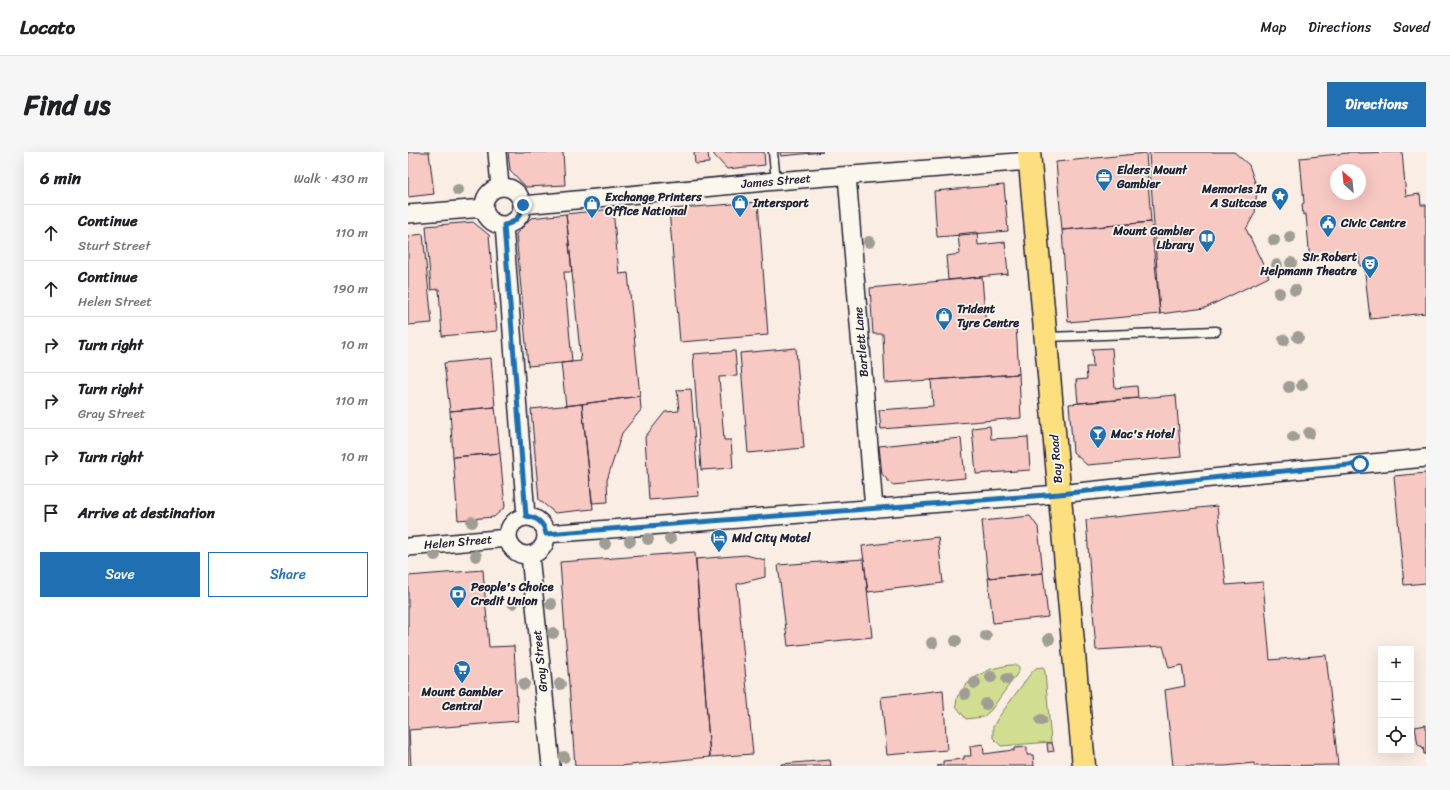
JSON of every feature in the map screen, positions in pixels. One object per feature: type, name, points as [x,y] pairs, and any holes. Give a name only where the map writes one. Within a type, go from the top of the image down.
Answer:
[{"type":"main road","name":"Bay Road","points":[[1030,156],[1084,766]]},
{"type":"street","points":[[497,152],[500,186]]},
{"type":"street","name":"James Street","points":[[523,205],[847,175],[1030,156]]},
{"type":"street","name":"Bartlett Lane","points":[[847,175],[874,508]]},
{"type":"street","points":[[500,186],[507,186],[513,189],[521,198],[523,205],[519,216],[510,224],[504,225],[492,222],[488,218],[484,208],[486,196],[495,188],[500,186]]},
{"type":"street","points":[[408,214],[484,208]]},
{"type":"street","points":[[504,225],[526,516]]},
{"type":"street","points":[[546,534],[1059,494],[1426,458]]},
{"type":"street","points":[[526,516],[532,517],[542,523],[546,534],[544,546],[540,550],[530,555],[518,553],[513,549],[508,538],[510,526],[520,518],[526,516]]},
{"type":"street","name":"Helen Street","points":[[408,547],[508,538]]},
{"type":"street","name":"Gray Street","points":[[530,555],[551,766]]},
{"type":"lane","points":[[774,152],[776,181]]},
{"type":"lane","points":[[1046,337],[1216,331]]},
{"type":"green space","points":[[1009,665],[1017,665],[1019,667],[1019,671],[991,710],[983,717],[966,719],[956,706],[957,697],[966,685],[974,678],[991,669]]},
{"type":"green space","points":[[1043,667],[1045,672],[1051,742],[1001,746],[993,738],[993,727],[1031,673],[1036,668]]},
{"type":"building","points":[[408,152],[429,152],[434,194],[408,197]]},
{"type":"building","points":[[508,152],[563,152],[565,185],[526,187],[510,170]]},
{"type":"building","points":[[694,152],[708,152],[709,163],[695,164]]},
{"type":"building","points":[[714,152],[764,152],[765,165],[727,169],[714,155]]},
{"type":"building","points":[[780,152],[823,152],[781,156]]},
{"type":"building","name":"Mount Gambier Library","points":[[1149,152],[1234,152],[1249,165],[1257,188],[1255,213],[1246,229],[1269,277],[1205,308],[1160,314]]},
{"type":"building","points":[[1348,152],[1402,152],[1406,196],[1420,194],[1421,205],[1426,205],[1426,313],[1370,319],[1364,265],[1360,266],[1359,255],[1310,261],[1306,214],[1303,215],[1302,204],[1304,203],[1300,158]]},
{"type":"building","name":"Elders Mount Gambier","points":[[1146,153],[1151,222],[1062,230],[1056,162]]},
{"type":"building","points":[[1004,185],[1008,231],[937,237],[934,191]]},
{"type":"building","points":[[758,202],[768,335],[680,342],[669,209]]},
{"type":"building","points":[[613,209],[619,274],[628,273],[640,396],[566,406],[561,363],[581,361],[566,214]]},
{"type":"building","points":[[566,214],[572,272],[564,272],[572,362],[528,366],[516,234],[531,218]]},
{"type":"building","points":[[473,222],[489,235],[497,331],[442,336],[439,289],[431,290],[426,226]]},
{"type":"building","points":[[1151,222],[1160,314],[1068,322],[1062,230]]},
{"type":"building","points":[[977,232],[978,245],[1005,242],[1008,274],[948,280],[946,256],[960,254],[958,234]]},
{"type":"building","points":[[423,234],[432,323],[408,325],[408,236]]},
{"type":"building","name":"Trident Tyre Centre","points":[[982,277],[986,328],[1016,326],[1019,374],[885,383],[883,334],[873,334],[870,288]]},
{"type":"building","points":[[796,348],[804,448],[748,453],[740,353]]},
{"type":"building","points":[[1112,348],[1115,388],[1137,386],[1138,398],[1078,403],[1076,380],[1087,379],[1086,367],[1093,367],[1092,349]]},
{"type":"building","points":[[735,351],[737,376],[719,377],[724,440],[731,440],[733,468],[701,470],[693,354]]},
{"type":"building","points":[[491,358],[495,407],[450,411],[444,363]]},
{"type":"building","points":[[1019,374],[1021,418],[881,429],[879,410],[933,406],[931,380]]},
{"type":"building","points":[[691,389],[699,496],[649,500],[645,437],[665,412],[679,411],[677,390]]},
{"type":"building","points":[[1176,395],[1181,457],[1087,465],[1073,452],[1069,404]]},
{"type":"building","points":[[640,396],[641,410],[622,433],[607,480],[608,502],[592,503],[582,404]]},
{"type":"building","points":[[582,404],[593,509],[555,513],[539,500],[531,409]]},
{"type":"building","points":[[495,407],[500,453],[453,457],[450,411]]},
{"type":"building","points":[[990,426],[991,439],[1028,437],[1030,470],[976,474],[972,428]]},
{"type":"building","points":[[961,438],[965,478],[892,485],[882,474],[879,446]]},
{"type":"building","points":[[500,453],[505,507],[494,517],[458,520],[453,457]]},
{"type":"building","points":[[1426,473],[1426,583],[1404,585],[1394,476]]},
{"type":"building","points":[[1217,506],[1226,585],[1263,582],[1270,660],[1326,655],[1338,765],[1254,766],[1254,763],[1225,766],[1173,766],[1165,690],[1185,686],[1182,665],[1169,668],[1163,646],[1096,650],[1086,520]]},
{"type":"building","points":[[1030,516],[1038,527],[1043,573],[988,578],[982,521]]},
{"type":"building","points":[[938,537],[943,583],[868,592],[862,546]]},
{"type":"building","points":[[695,552],[710,757],[620,766],[575,766],[560,562]]},
{"type":"building","name":"Mid City Motel","points":[[746,555],[765,560],[765,577],[737,584],[753,754],[710,757],[696,559]]},
{"type":"building","points":[[864,559],[872,637],[788,646],[778,565]]},
{"type":"building","name":"Mount Gambier Central","points":[[483,570],[489,647],[514,646],[518,721],[409,730],[411,766],[408,766],[408,576]]},
{"type":"building","points":[[1043,573],[1048,617],[993,623],[988,578]]},
{"type":"building","points":[[943,690],[947,750],[887,755],[881,697]]},
{"type":"building","points":[[1426,725],[1426,754],[1424,754],[1423,747],[1418,745],[1415,727]]},
{"type":"building","points":[[1047,743],[1052,743],[1054,751],[1048,752]]},
{"type":"building","points":[[983,744],[984,754],[1014,751],[1014,748],[1027,747],[1027,755],[1033,755],[1034,766],[937,766],[943,765],[943,761],[964,759],[964,756],[971,756],[970,746]]},
{"type":"building","points":[[830,760],[831,766],[781,766],[781,764]]},
{"type":"place","name":"Elders Mount Gambier","points":[[1104,192]]},
{"type":"place","name":"Memories In A Suitcase","points":[[1280,211]]},
{"type":"place","name":"Intersport","points":[[740,218]]},
{"type":"place","name":"Exchange Printers Office National","points":[[592,219]]},
{"type":"place","name":"Civic Centre","points":[[1328,238]]},
{"type":"place","name":"Mount Gambier Library","points":[[1207,253]]},
{"type":"place","name":"Sir Robert Helpmann Theatre","points":[[1370,279]]},
{"type":"place","name":"Trident Tyre Centre","points":[[944,331]]},
{"type":"place","name":"Mac's Hotel","points":[[1098,449]]},
{"type":"place","name":"Mid City Motel","points":[[719,553]]},
{"type":"place","name":"People's Choice Credit Union","points":[[458,609]]},
{"type":"place","name":"Mount Gambier Central","points":[[462,684]]},
{"type":"route","points":[[523,205],[522,211],[515,221],[504,225],[526,516],[532,517],[542,523],[546,534],[1059,494],[1360,464]]}]
